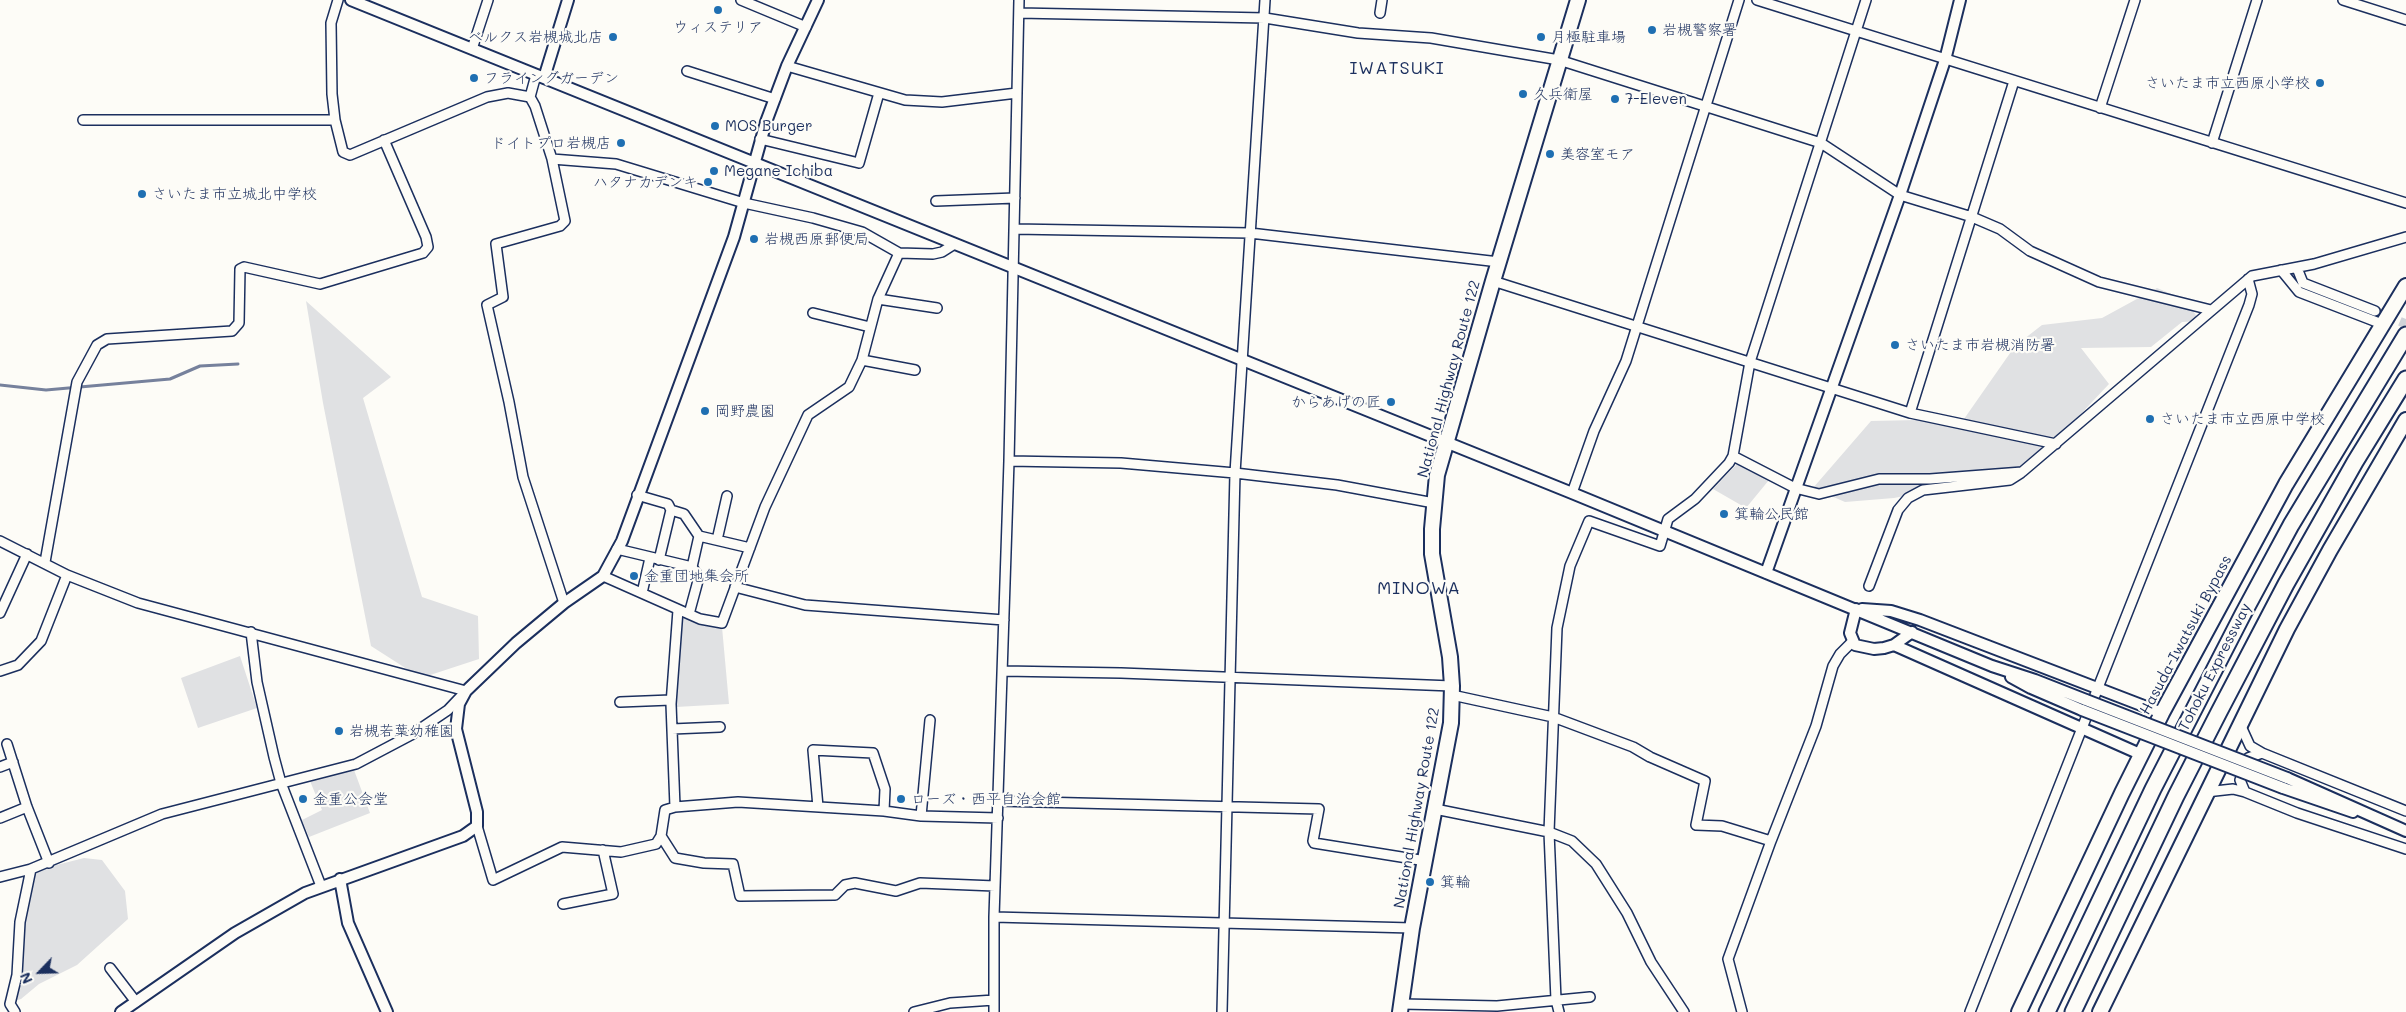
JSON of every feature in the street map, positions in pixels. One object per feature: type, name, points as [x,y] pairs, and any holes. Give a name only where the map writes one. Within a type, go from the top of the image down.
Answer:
[{"type":"highway","name":"National Highway Route 122","points":[[1401,1008],[1412,928],[1451,723],[1452,690],[1446,631],[1432,554],[1437,475],[1493,281],[1578,0]]},
{"type":"highway","name":"Hasuda-Iwatsuki Bypass","points":[[2019,1012],[2140,754],[2286,484],[2406,286]]},
{"type":"highway","name":"Tohoku Expressway","points":[[2047,1012],[2153,788],[2243,614],[2291,525],[2406,335]]},
{"type":"highway","name":"Tohoku Expressway","points":[[2073,1012],[2176,796],[2273,609],[2355,462],[2406,379]]},
{"type":"highway","points":[[2100,1012],[2240,723],[2328,552],[2406,420]]},
{"type":"street","points":[[338,0],[331,23],[332,94],[335,120],[343,152],[350,155],[487,97],[508,93],[530,96]]},
{"type":"street","points":[[351,0],[1856,609],[1992,666],[2035,680],[2288,778],[2406,831]]},
{"type":"street","points":[[472,49],[488,0]]},
{"type":"street","points":[[530,96],[540,77],[568,0]]},
{"type":"street","points":[[740,0],[806,27]]},
{"type":"street","points":[[0,877],[49,862],[162,814],[356,764],[411,735],[448,710],[516,643],[564,602],[603,576],[617,550],[734,237],[760,139],[787,66],[818,0]]},
{"type":"street","points":[[994,1012],[994,917],[1009,462],[1019,0]]},
{"type":"street","points":[[1222,1012],[1235,472],[1266,0]]},
{"type":"street","points":[[1380,13],[1382,0]]},
{"type":"street","points":[[1572,494],[1594,431],[1626,361],[1635,327],[1739,0]]},
{"type":"street","points":[[1757,0],[2014,82],[2406,203]]},
{"type":"street","points":[[1559,1012],[1556,1000],[1549,832],[1557,628],[1570,566],[1589,521],[1660,546],[1668,519],[1696,499],[1729,463],[1733,456],[1750,362],[1866,0]]},
{"type":"street","points":[[1766,573],[1900,195],[1945,60],[1960,0]]},
{"type":"street","points":[[2100,108],[2135,0]]},
{"type":"street","points":[[2212,143],[2257,0]]},
{"type":"street","points":[[2343,0],[2406,20]]},
{"type":"street","points":[[1019,13],[1265,18],[1358,33],[1431,38],[1559,60],[1821,143],[1900,195],[1972,217],[2000,229],[2030,251],[2099,282],[2211,310]]},
{"type":"street","points":[[787,66],[905,100],[942,102],[1017,93]]},
{"type":"street","points":[[687,71],[775,99]]},
{"type":"street","points":[[1910,413],[2014,82]]},
{"type":"street","points":[[760,139],[859,163],[879,93]]},
{"type":"street","points":[[530,96],[536,106],[552,159],[565,221],[560,226],[496,244],[503,297],[487,305],[509,402],[523,477],[564,602]]},
{"type":"street","points":[[83,120],[335,120]]},
{"type":"street","points":[[45,562],[77,382],[97,345],[107,339],[232,331],[239,324],[240,269],[244,267],[320,284],[424,253],[428,247],[426,237],[384,140]]},
{"type":"street","points":[[552,159],[616,164],[744,203],[813,218],[862,232],[899,253],[933,254],[946,250],[953,245]]},
{"type":"street","points":[[936,201],[1015,198]]},
{"type":"street","points":[[1014,229],[1250,233],[1499,262]]},
{"type":"street","points":[[1869,586],[1898,510],[1908,498],[1923,490],[2010,480],[2056,444],[2252,276],[2297,268],[2406,237]]},
{"type":"street","points":[[603,576],[678,610],[722,623],[765,507],[808,415],[849,387],[862,360],[878,299],[899,253]]},
{"type":"street","points":[[2297,268],[2303,283],[2375,311]]},
{"type":"street","points":[[2281,270],[2299,292],[2382,324]]},
{"type":"street","points":[[1970,1012],[2249,305],[2252,294],[2248,279]]},
{"type":"street","points":[[1493,281],[1910,413],[2056,444]]},
{"type":"street","points":[[878,299],[937,308]]},
{"type":"street","points":[[813,313],[870,327]]},
{"type":"street","points":[[862,360],[915,370]]},
{"type":"street","points":[[1733,456],[1795,488],[1820,494],[1879,479],[1930,479],[2022,472]]},
{"type":"street","points":[[1009,462],[1122,463],[1235,472],[1337,485],[1434,503]]},
{"type":"street","points":[[637,495],[668,504],[671,510],[642,594]]},
{"type":"street","points":[[717,540],[727,496]]},
{"type":"street","points":[[671,510],[684,514],[699,536],[750,548]]},
{"type":"street","points":[[692,567],[699,536]]},
{"type":"street","points":[[0,541],[45,562],[67,575],[138,603],[466,691]]},
{"type":"street","points":[[617,550],[692,567],[699,577],[689,614]]},
{"type":"street","points":[[0,613],[27,554]]},
{"type":"street","points":[[0,670],[18,665],[40,641],[67,575]]},
{"type":"street","points":[[735,587],[805,605],[1004,620]]},
{"type":"street","points":[[1856,609],[1891,611],[1920,620],[2162,713]]},
{"type":"street","points":[[1856,609],[1850,633],[1852,642],[1863,648],[1874,649],[1894,645],[1912,632]]},
{"type":"street","points":[[675,807],[671,700],[678,610]]},
{"type":"street","points":[[251,632],[257,682],[281,783],[321,886]]},
{"type":"street","points":[[1742,1012],[1728,959],[1816,726],[1833,666],[1840,654],[1852,642]]},
{"type":"street","points":[[1894,645],[2140,754]]},
{"type":"street","points":[[1992,666],[2031,688],[2082,710],[2332,806],[2371,816]]},
{"type":"street","points":[[1003,670],[1230,677],[1452,690],[1554,717],[1633,747],[1650,757],[1706,781],[1696,825],[1722,826],[1771,841]]},
{"type":"street","points":[[466,691],[459,704],[456,729],[477,812],[477,826],[493,880],[562,846],[621,852],[656,844],[661,836],[665,810],[675,807],[738,802],[884,811],[921,816],[998,818]]},
{"type":"street","points":[[620,702],[671,700]]},
{"type":"street","points":[[921,816],[930,720]]},
{"type":"street","points":[[2240,723],[2250,746],[2262,753],[2406,811]]},
{"type":"street","points":[[672,729],[720,727]]},
{"type":"street","points":[[7,744],[27,806],[49,862]]},
{"type":"street","points":[[818,807],[813,750],[874,753],[885,789],[884,811]]},
{"type":"street","points":[[2245,792],[2240,780],[2248,758],[2262,753]]},
{"type":"street","points":[[0,767],[13,762]]},
{"type":"street","points":[[2206,792],[2233,789],[2245,792],[2297,813],[2406,849]]},
{"type":"street","points":[[998,800],[1319,809],[1314,843],[1426,861]]},
{"type":"street","points":[[0,818],[27,806]]},
{"type":"street","points":[[1435,809],[1549,832],[1572,841],[1596,864],[1627,913],[1651,962],[1684,1012]]},
{"type":"street","points":[[121,1012],[235,933],[274,909],[321,886],[462,836],[477,826]]},
{"type":"street","points":[[661,836],[675,858],[704,863],[734,864],[740,896],[835,895],[845,885],[855,882],[896,891],[920,882],[995,886]]},
{"type":"street","points":[[563,904],[613,894],[603,850]]},
{"type":"street","points":[[15,1012],[10,1004],[17,975],[20,922],[31,869]]},
{"type":"street","points":[[340,879],[348,923],[387,1012]]},
{"type":"street","points":[[994,917],[1412,928]]},
{"type":"street","points":[[110,968],[136,1002]]},
{"type":"street","points":[[1401,1008],[1497,1006],[1590,997]]},
{"type":"street","points":[[914,1012],[950,1003],[994,1000]]},
{"type":"shaded area","points":[[2157,288],[2188,301],[2199,321],[2182,322],[2151,347],[2081,348],[2109,384],[2076,419],[2008,476],[1894,498],[1845,502],[1813,488],[1871,421],[1964,419],[2015,346],[2042,325],[2102,318]]},
{"type":"shaded area","points":[[306,301],[391,377],[363,398],[422,597],[478,616],[479,659],[421,678],[371,646],[323,403]]},
{"type":"shaded area","points":[[1737,464],[1769,480],[1746,508],[1713,489]]},
{"type":"shaded area","points":[[686,617],[697,623],[722,627],[729,704],[676,707],[682,620]]},
{"type":"shaded area","points":[[240,656],[257,708],[198,728],[181,678]]},
{"type":"shaded area","points":[[354,770],[370,813],[309,837],[302,820],[322,810],[310,781]]},
{"type":"shaded area","points":[[84,858],[102,860],[125,891],[128,919],[77,965],[39,984],[21,999],[5,1004],[31,887],[37,870]]},
{"type":"waterway","points":[[0,385],[46,390],[170,379],[200,366],[238,364]]},
{"type":"tunnel","points":[[2375,311],[2406,324]]},
{"type":"place","name":"ウィステリア","points":[[718,10]]},
{"type":"place","name":"岩槻警察署","points":[[1652,30]]},
{"type":"place","name":"ベルクス岩槻城北店","points":[[613,37]]},
{"type":"place","name":"月極駐車場","points":[[1541,37]]},
{"type":"place","name":"フライングガーデン","points":[[474,78]]},
{"type":"place","name":"さいたま市立西原小学校","points":[[2320,83]]},
{"type":"place","name":"久兵衛屋","points":[[1523,94]]},
{"type":"place","name":"7-Eleven","points":[[1615,99]]},
{"type":"place","name":"MOS Burger","points":[[715,126]]},
{"type":"place","name":"ドイトプロ岩槻店","points":[[621,143]]},
{"type":"place","name":"美容室モア","points":[[1550,154]]},
{"type":"place","name":"Megane Ichiba","points":[[714,171]]},
{"type":"place","name":"ハタナカデンキ","points":[[708,182]]},
{"type":"place","name":"さいたま市立城北中学校","points":[[142,194]]},
{"type":"place","name":"岩槻西原郵便局","points":[[754,239]]},
{"type":"place","name":"さいたま市岩槻消防署","points":[[1895,345]]},
{"type":"place","name":"からあげの匠","points":[[1391,402]]},
{"type":"place","name":"岡野農園","points":[[705,411]]},
{"type":"place","name":"さいたま市立西原中学校","points":[[2150,419]]},
{"type":"place","name":"箕輪公民館","points":[[1724,514]]},
{"type":"place","name":"金重団地集会所","points":[[634,576]]},
{"type":"place","name":"岩槻若葉幼稚園","points":[[339,731]]},
{"type":"place","name":"金重公会堂","points":[[303,799]]},
{"type":"place","name":"ローズ・西平自治会館","points":[[901,799]]},
{"type":"place","name":"箕輪","points":[[1430,882]]},
{"type":"district","name":"IWATSUKI","points":[[1397,68]]},
{"type":"district","name":"MINOWA","points":[[1419,588]]}]
